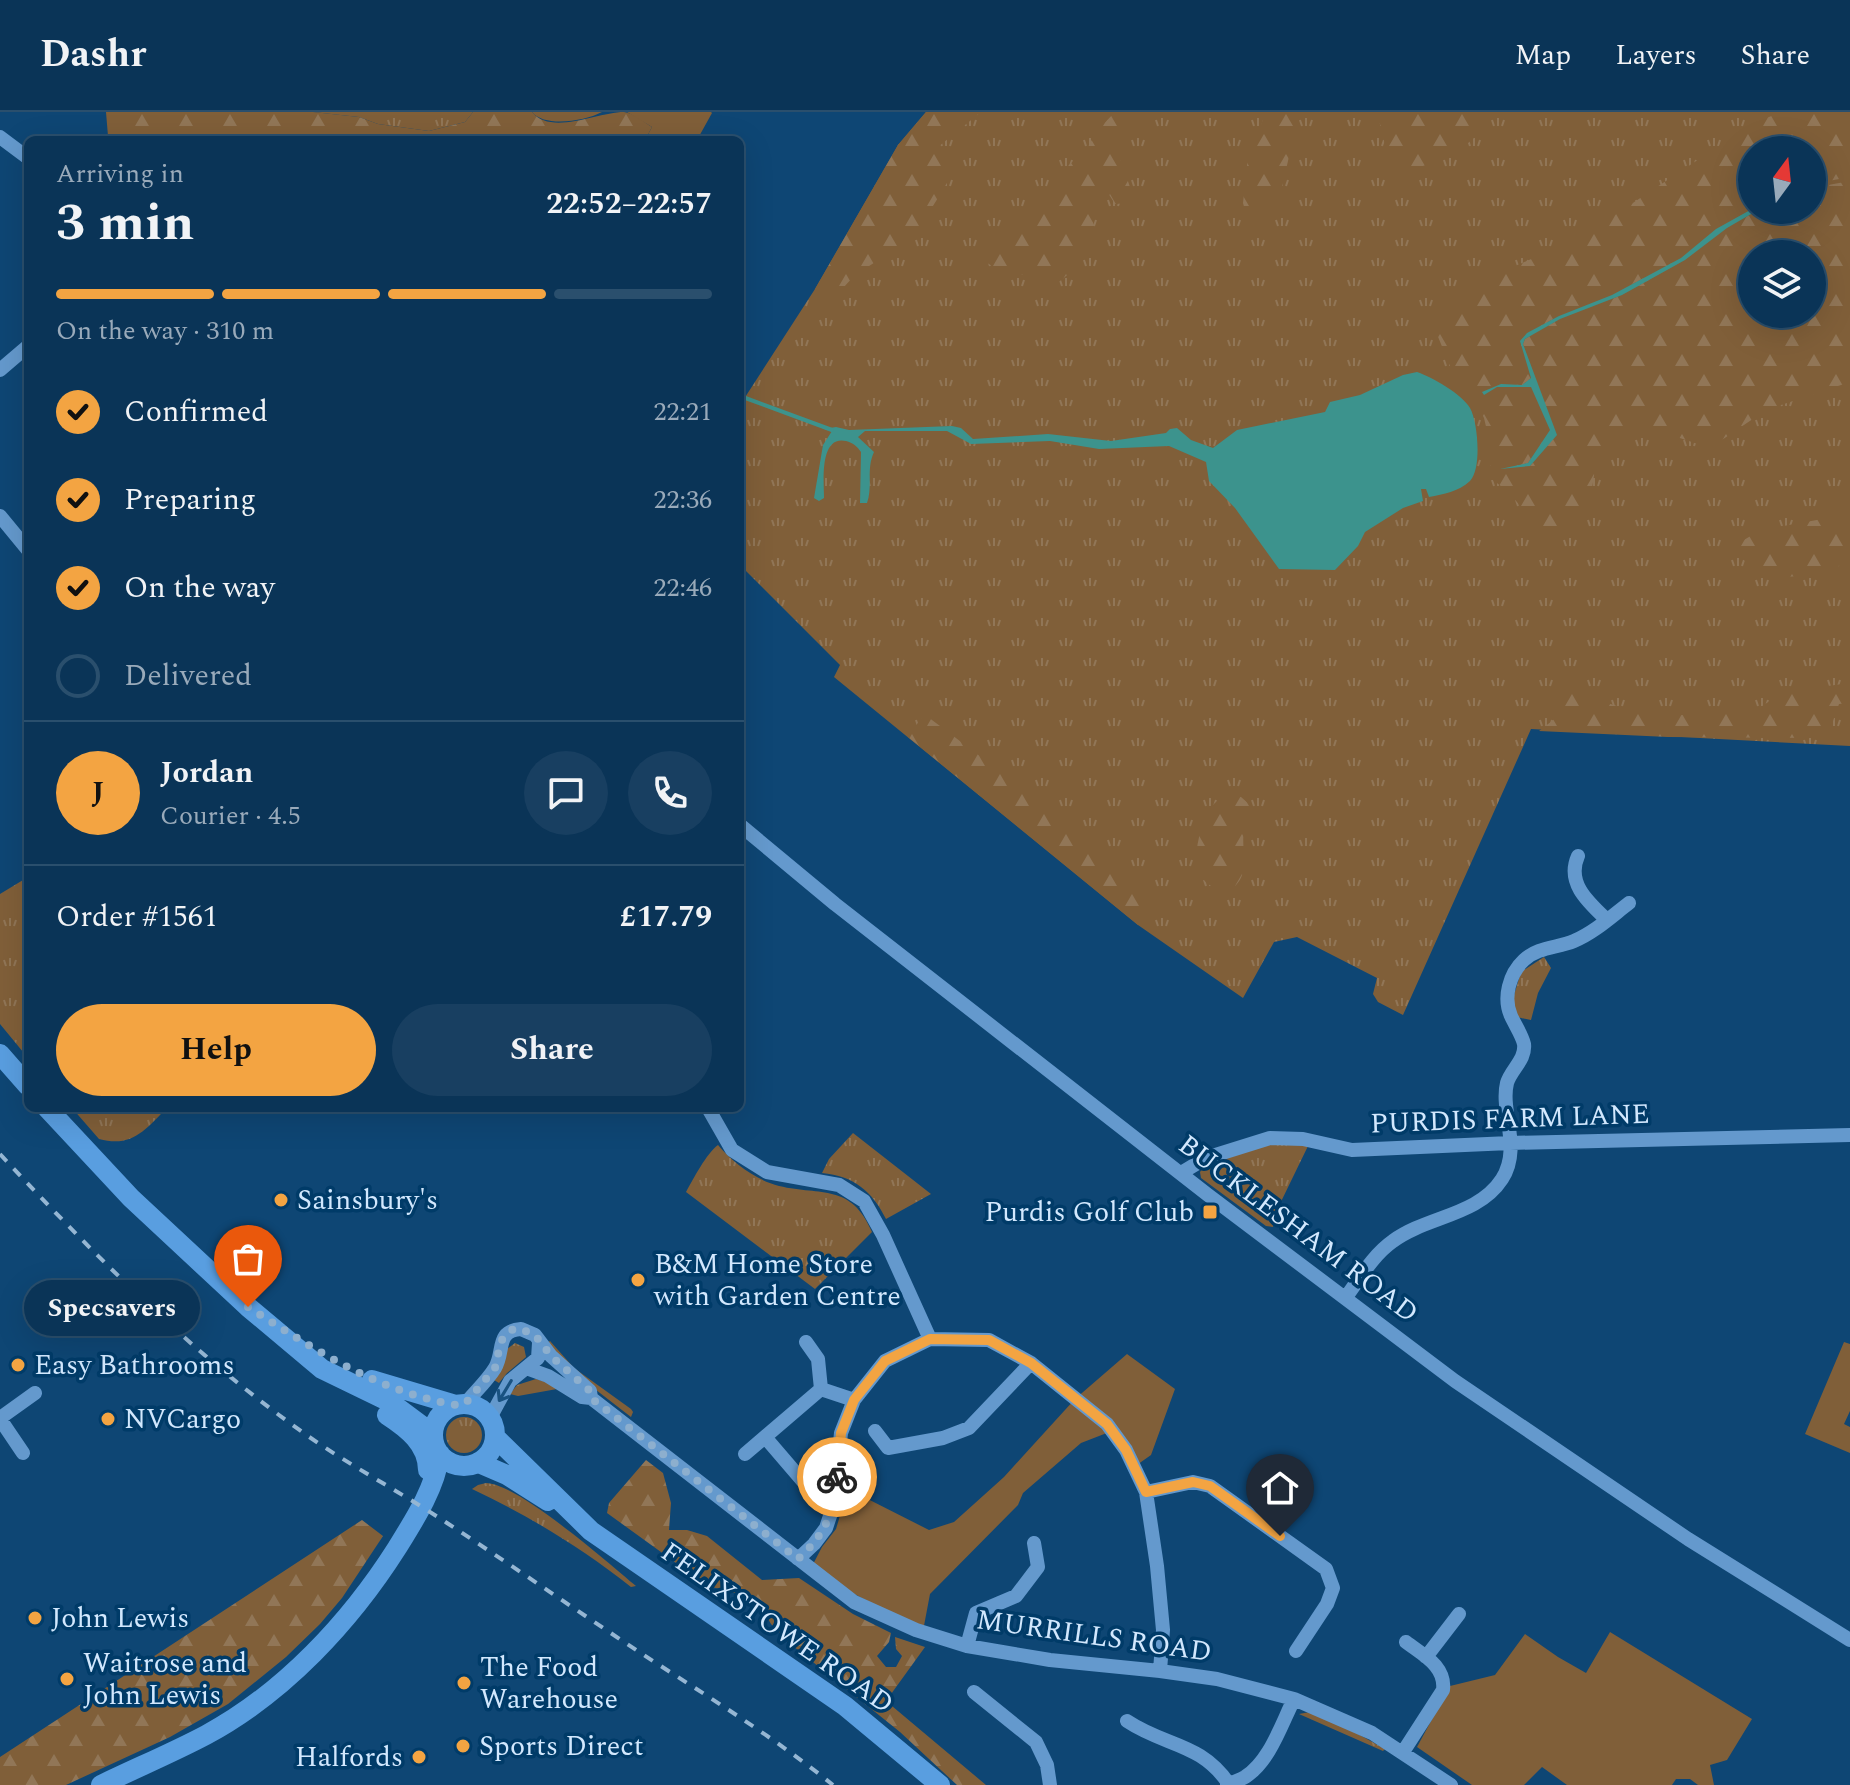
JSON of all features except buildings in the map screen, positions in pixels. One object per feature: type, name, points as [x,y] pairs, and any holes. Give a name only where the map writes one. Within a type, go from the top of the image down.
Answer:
[{"type":"main road","points":[[0,1054],[24,1081]]},
{"type":"main road","points":[[51,1112],[142,1209],[248,1307],[322,1369],[401,1424],[416,1438],[428,1462],[425,1497]]},
{"type":"main road","points":[[248,1307],[364,1377],[404,1392],[484,1411],[493,1428],[493,1447],[476,1464],[442,1487],[413,1521]]},
{"type":"main road","points":[[101,1785],[207,1735],[282,1681],[349,1613],[388,1562],[413,1521],[437,1473],[440,1454],[433,1434],[390,1402],[322,1369]]},
{"type":"main road","points":[[433,1434],[440,1416],[461,1405]]},
{"type":"main road","name":"FELIXSTOWE ROAD","points":[[493,1428],[579,1521]]},
{"type":"main road","points":[[440,1454],[454,1465],[476,1464]]},
{"type":"main road","name":"FELIXSTOWE ROAD","points":[[476,1464],[507,1475],[579,1521],[845,1706],[940,1785]]},
{"type":"street","points":[[0,137],[24,155]]},
{"type":"street","points":[[0,370],[24,349]]},
{"type":"street","points":[[0,516],[24,545]]},
{"type":"street","name":"BUCKLESHAM ROAD","points":[[744,828],[835,904],[1181,1173],[1494,1407],[1688,1539],[1850,1640]]},
{"type":"street","points":[[1578,856],[1573,869],[1577,887],[1607,920]]},
{"type":"street","points":[[1346,1297],[1375,1257],[1391,1242],[1414,1228],[1462,1210],[1493,1191],[1505,1173],[1510,1143],[1507,1084],[1523,1054],[1524,1043],[1507,1001],[1512,976],[1534,953],[1571,942],[1629,903]]},
{"type":"street","points":[[710,1112],[732,1150],[767,1172],[839,1185],[864,1201],[883,1235],[930,1339]]},
{"type":"street","name":"PURDIS FARM LANE","points":[[1181,1173],[1206,1158],[1270,1138],[1303,1139],[1352,1150],[1850,1135]]},
{"type":"street","points":[[461,1405],[495,1368],[501,1341],[506,1334],[521,1329],[535,1335],[539,1343],[538,1358],[510,1381],[493,1428]]},
{"type":"street","points":[[798,1559],[814,1544],[829,1518],[835,1495],[841,1433],[854,1400],[885,1361],[930,1339],[989,1340],[1031,1363],[1107,1424],[1126,1450],[1146,1492],[1162,1618],[1160,1671]]},
{"type":"street","points":[[806,1342],[818,1359],[821,1389]]},
{"type":"street","name":"MURRILLS ROAD","points":[[539,1343],[590,1391],[591,1398]]},
{"type":"street","points":[[875,1431],[888,1448],[943,1438],[969,1428],[1031,1363]]},
{"type":"street","name":"MURRILLS ROAD","points":[[526,1368],[556,1380],[582,1397],[591,1398],[854,1602],[916,1630],[967,1646],[1050,1660],[1217,1679],[1294,1699],[1350,1722],[1403,1752],[1451,1785]]},
{"type":"street","points":[[821,1389],[854,1400]]},
{"type":"street","points":[[745,1454],[821,1389]]},
{"type":"street","points":[[23,1453],[0,1419],[35,1393]]},
{"type":"street","points":[[765,1437],[807,1486]]},
{"type":"street","points":[[1146,1492],[1193,1482],[1210,1486],[1326,1569],[1333,1588],[1327,1604],[1296,1651]]},
{"type":"street","points":[[967,1646],[976,1613],[1016,1596],[1038,1567],[1034,1543]]},
{"type":"street","points":[[1426,1657],[1459,1614]]},
{"type":"street","points":[[1403,1752],[1443,1690],[1444,1681],[1441,1671],[1406,1642]]},
{"type":"street","points":[[974,1692],[1036,1742],[1047,1765],[1050,1785]]},
{"type":"street","points":[[1127,1721],[1147,1734],[1196,1751],[1216,1765],[1228,1784],[1245,1777],[1257,1766],[1271,1746],[1294,1699]]},
{"type":"green space","points":[[106,112],[313,112],[359,117],[378,124],[429,131],[465,122],[473,112],[532,112],[540,119],[563,123],[624,112],[652,127],[647,136],[108,136]]},
{"type":"green space","points":[[313,112],[473,112],[465,122],[429,131],[378,124],[359,117]]},
{"type":"green space","points":[[532,112],[602,112],[576,120],[555,121],[538,117]]},
{"type":"green space","points":[[627,112],[712,113],[699,136],[647,136],[652,127]]},
{"type":"green space","points":[[926,112],[1850,112],[1850,746],[1531,729],[1403,1015],[1378,1002],[1373,994],[1377,978],[1297,937],[1274,942],[1243,998],[1138,925],[834,677],[840,665],[744,569],[744,399],[815,289],[898,145]]},
{"type":"green space","points":[[926,112],[981,112],[938,147],[952,163],[953,173],[936,201],[902,245],[860,272],[838,293],[829,295],[815,289],[898,145]]},
{"type":"green space","points":[[1115,112],[1136,112],[1131,127],[1117,149],[1133,196],[1130,203],[1115,204],[1108,193],[1098,196],[1091,212],[1094,226],[1091,242],[1076,266],[1057,283],[1009,271],[982,260],[987,247],[997,241],[1013,222],[1044,209],[1060,190],[1068,166],[1087,149],[1096,132]]},
{"type":"green space","points":[[1266,112],[1299,112],[1281,192],[1276,201],[1261,209],[1250,228],[1243,203],[1248,157]]},
{"type":"green space","points":[[1377,112],[1488,112],[1479,132],[1459,149],[1426,165],[1392,174]]},
{"type":"green space","points":[[1781,112],[1850,112],[1850,177],[1826,181],[1826,136],[1738,136],[1738,217],[1716,229],[1681,258],[1612,295],[1559,316],[1527,333],[1520,342],[1531,378],[1522,385],[1501,384],[1497,387],[1531,386],[1550,430],[1528,463],[1509,467],[1530,466],[1557,434],[1523,344],[1525,339],[1560,319],[1622,295],[1685,260],[1738,222],[1826,224],[1826,185],[1850,181],[1850,382],[1766,410],[1710,448],[1648,430],[1619,434],[1607,443],[1598,458],[1588,507],[1564,522],[1556,539],[1558,543],[1544,546],[1521,507],[1507,491],[1488,477],[1493,456],[1484,418],[1473,395],[1452,371],[1432,322],[1460,296],[1513,267],[1583,236],[1752,124]]},
{"type":"green space","points":[[1850,514],[1850,563],[1805,575],[1771,576],[1753,567],[1730,548],[1761,530]]},
{"type":"green space","points":[[1564,682],[1595,699],[1648,716],[1752,713],[1783,692],[1850,683],[1850,703],[1839,704],[1827,738],[1668,737],[1539,731],[1561,714],[1562,698],[1555,690]]},
{"type":"green space","points":[[924,714],[1029,793],[1157,901],[1138,925],[908,737]]},
{"type":"green space","points":[[1228,795],[1241,797],[1249,808],[1243,838],[1243,872],[1235,886],[1226,892],[1207,883],[1201,876],[1196,859],[1198,840],[1207,814],[1217,801]]},
{"type":"green space","points":[[24,879],[24,1053],[0,1024],[0,894]]},
{"type":"green space","points":[[1544,957],[1551,968],[1538,993],[1531,1020],[1517,1017],[1511,1005],[1521,972]]},
{"type":"green space","points":[[75,1112],[163,1112],[129,1139],[99,1139]]},
{"type":"green space","points":[[853,1133],[931,1194],[886,1219],[875,1200],[853,1181],[822,1173],[829,1159]]},
{"type":"green space","points":[[1276,1143],[1308,1146],[1275,1214],[1273,1227],[1266,1226],[1201,1178],[1200,1172],[1209,1161]]},
{"type":"green space","points":[[718,1145],[762,1180],[794,1189],[834,1194],[845,1199],[864,1216],[872,1232],[815,1289],[686,1192]]},
{"type":"green space","points":[[550,1341],[574,1368],[631,1409],[631,1417],[569,1369],[547,1343]]},
{"type":"green space","points":[[1844,1342],[1850,1344],[1850,1411],[1844,1424],[1850,1427],[1850,1453],[1805,1434]]},
{"type":"green space","points":[[515,1343],[524,1347],[526,1357],[499,1383],[494,1380],[507,1349]]},
{"type":"green space","points":[[1127,1354],[1175,1389],[1151,1455],[1134,1467],[1112,1431],[1081,1443],[1023,1493],[1018,1505],[930,1594],[923,1631],[810,1570],[836,1529],[848,1489],[929,1530],[954,1522],[1004,1477],[1075,1399]]},
{"type":"green space","points":[[536,1379],[557,1389],[518,1396],[510,1394],[517,1385]]},
{"type":"green space","points":[[464,1417],[477,1422],[482,1435],[477,1448],[464,1453],[451,1448],[446,1435],[451,1422]]},
{"type":"green space","points":[[646,1460],[663,1473],[671,1503],[669,1530],[687,1530],[707,1536],[762,1580],[799,1578],[853,1614],[891,1633],[889,1642],[877,1656],[886,1667],[896,1667],[902,1656],[896,1649],[895,1637],[925,1647],[886,1701],[986,1785],[957,1785],[900,1732],[788,1642],[771,1624],[762,1608],[739,1594],[708,1586],[607,1513],[609,1503]]},
{"type":"green space","points":[[486,1483],[501,1487],[541,1510],[636,1586],[631,1587],[534,1521],[472,1489]]},
{"type":"green space","points":[[362,1520],[383,1536],[342,1598],[286,1657],[228,1704],[170,1737],[66,1785],[0,1785],[0,1757]]},
{"type":"green space","points":[[1610,1632],[1752,1719],[1727,1760],[1710,1765],[1714,1785],[1698,1785],[1690,1779],[1676,1779],[1672,1785],[1567,1785],[1542,1767],[1524,1785],[1472,1785],[1417,1747],[1450,1686],[1495,1675],[1525,1634],[1586,1673]]},
{"type":"green space","points":[[1310,1712],[1385,1749],[1383,1751],[1299,1714]]},
{"type":"shaded area","points":[[1738,217],[1738,222],[1685,260],[1622,295],[1560,319],[1525,339],[1523,344],[1557,435],[1530,466],[1500,469],[1528,463],[1550,430],[1531,387],[1497,387],[1484,395],[1482,392],[1501,384],[1522,385],[1531,378],[1520,341],[1527,333],[1559,316],[1612,295],[1681,258],[1716,229]]},
{"type":"shaded area","points":[[1417,372],[1446,387],[1470,408],[1478,445],[1474,475],[1465,485],[1445,494],[1429,497],[1426,489],[1421,489],[1423,501],[1403,508],[1365,532],[1358,546],[1335,570],[1279,569],[1235,508],[1209,481],[1206,462],[1169,446],[1099,449],[1050,441],[971,444],[947,431],[865,431],[858,437],[874,452],[867,503],[860,503],[861,452],[846,441],[837,441],[827,452],[824,498],[819,501],[814,498],[823,445],[832,431],[824,429],[952,426],[961,428],[973,439],[1048,434],[1111,441],[1166,433],[1177,428],[1191,440],[1213,448],[1237,430],[1325,412],[1330,402],[1360,395],[1403,375]]},
{"type":"waterway","points":[[744,397],[832,430]]},
{"type":"railway","points":[[0,1154],[151,1307],[274,1412],[745,1721],[833,1785]]},
{"type":"way so far","points":[[248,1307],[364,1377],[404,1392],[456,1405],[465,1404],[495,1368],[501,1341],[506,1334],[513,1329],[529,1331],[560,1365],[590,1391],[591,1398],[798,1559],[826,1528],[833,1507],[837,1477]]},
{"type":"place","name":"Sainsbury's","points":[[281,1200]]},
{"type":"place","name":"Purdis Golf Club","points":[[1210,1212]]},
{"type":"place","name":"B&M Home Store with Garden Centre","points":[[638,1280]]},
{"type":"place","name":"Specsavers","points":[[248,1307]]},
{"type":"place","name":"Easy Bathrooms","points":[[18,1365]]},
{"type":"place","name":"NVCargo","points":[[108,1419]]},
{"type":"place","name":"John Lewis","points":[[35,1618]]},
{"type":"place","name":"Waitrose and John Lewis","points":[[67,1679]]},
{"type":"place","name":"The Food Warehouse","points":[[464,1683]]},
{"type":"place","name":"Sports Direct","points":[[463,1746]]},
{"type":"place","name":"Halfords","points":[[419,1757]]},
{"type":"route","points":[[837,1477],[841,1433],[854,1400],[885,1361],[930,1339],[989,1340],[1031,1363],[1107,1424],[1126,1450],[1146,1492],[1193,1482],[1210,1486],[1280,1536]]}]
